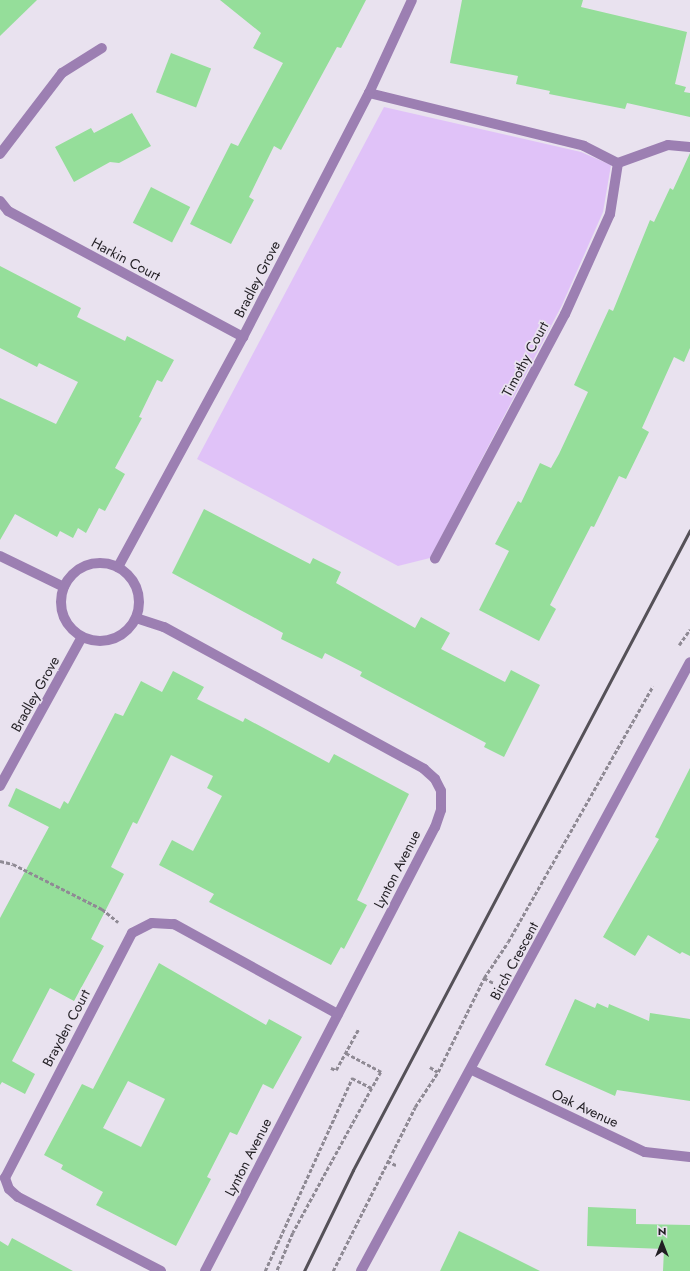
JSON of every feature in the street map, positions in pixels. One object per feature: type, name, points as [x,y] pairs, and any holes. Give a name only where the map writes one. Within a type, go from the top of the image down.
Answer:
[{"type":"street","name":"Bradley Grove","points":[[118,567],[243,337],[369,93],[412,0]]},
{"type":"street","points":[[0,154],[62,73],[102,48]]},
{"type":"street","points":[[369,93],[584,146],[618,163],[668,145],[690,147]]},
{"type":"street","name":"Timothy Court","points":[[435,559],[565,314],[610,214],[618,163]]},
{"type":"street","name":"Harkin Court","points":[[0,201],[8,211],[243,337]]},
{"type":"street","points":[[0,556],[64,587]]},
{"type":"street","points":[[100,563],[118,567],[131,577],[138,593],[140,605],[136,618],[129,629],[118,638],[100,642],[82,637],[64,619],[61,603],[64,587],[73,574],[84,566],[100,563]]},
{"type":"street","name":"Lynton Avenue","points":[[136,618],[164,627],[424,769],[435,779],[441,791],[441,810],[435,827],[205,1271]]},
{"type":"street","name":"Bradley Grove","points":[[0,786],[82,637]]},
{"type":"street","name":"Birch Crescent","points":[[362,1271],[472,1070],[690,662]]},
{"type":"street","points":[[132,933],[152,922],[174,924],[338,1014]]},
{"type":"street","name":"Brayden Court","points":[[132,933],[5,1178],[9,1189],[18,1197],[161,1271]]},
{"type":"street","name":"Oak Avenue","points":[[472,1070],[645,1152],[690,1157]]},
{"type":"path","points":[[678,648],[690,629]]},
{"type":"path","points":[[333,1271],[415,1107],[438,1072],[484,978],[508,942],[657,679]]},
{"type":"path","points":[[0,861],[13,864],[102,909],[132,933]]},
{"type":"path","points":[[277,1271],[293,1233],[381,1072],[346,1053]]},
{"type":"path","points":[[430,1067],[438,1072]]},
{"type":"path","points":[[265,1271],[352,1078],[372,1088]]},
{"type":"shaded area","points":[[384,107],[581,152],[611,165],[603,212],[562,305],[430,558],[398,566],[197,459]]},
{"type":"building","points":[[0,0],[37,0],[0,36]]},
{"type":"building","points":[[220,0],[366,0],[341,48],[337,47],[281,150],[274,146],[249,197],[254,200],[231,244],[190,224],[231,143],[238,146],[283,63],[253,48],[261,33]]},
{"type":"building","points":[[462,0],[583,0],[581,7],[687,32],[675,84],[686,87],[684,92],[690,93],[690,117],[627,103],[625,109],[549,94],[550,91],[516,84],[518,76],[450,63]]},
{"type":"building","points":[[171,53],[211,68],[196,108],[156,92]]},
{"type":"building","points":[[132,113],[151,146],[119,163],[110,162],[74,182],[55,147],[91,128],[94,133]]},
{"type":"building","points":[[690,153],[690,348],[684,362],[674,357],[642,428],[649,432],[626,479],[619,476],[594,527],[591,526],[550,605],[556,609],[539,641],[479,610],[509,551],[495,544],[518,501],[521,503],[540,463],[551,468],[559,454],[588,392],[574,385],[609,309],[613,311],[650,220],[654,222],[670,188],[673,190]]},
{"type":"building","points":[[151,187],[190,207],[172,243],[133,223]]},
{"type":"building","points":[[0,266],[81,308],[77,317],[125,341],[127,336],[174,360],[162,382],[157,380],[139,417],[142,418],[115,468],[125,474],[105,511],[99,508],[86,533],[78,528],[73,538],[60,531],[57,537],[15,514],[0,540],[0,398],[56,424],[78,382],[39,363],[37,367],[0,348]]},
{"type":"building","points":[[204,509],[310,564],[313,558],[341,572],[336,583],[415,628],[421,617],[450,633],[441,649],[505,682],[511,670],[540,685],[504,757],[484,747],[486,743],[360,676],[362,672],[325,653],[322,659],[281,639],[283,633],[172,573]]},
{"type":"building","points":[[173,671],[204,687],[197,699],[243,722],[245,718],[329,763],[334,754],[409,794],[357,900],[367,905],[344,949],[341,947],[331,965],[209,902],[214,894],[159,865],[172,840],[193,851],[222,796],[207,788],[213,776],[171,755],[137,824],[133,822],[111,867],[124,874],[91,939],[104,946],[74,1001],[50,988],[12,1061],[35,1074],[25,1094],[2,1082],[0,1085],[0,918],[49,827],[8,806],[16,788],[60,809],[64,801],[68,804],[115,713],[123,716],[141,681],[162,692]]},
{"type":"building","points":[[690,768],[690,956],[682,952],[680,954],[648,935],[635,956],[603,937],[659,839],[655,837]]},
{"type":"building","points":[[159,963],[266,1025],[269,1019],[302,1037],[273,1089],[263,1084],[237,1135],[230,1132],[207,1177],[211,1179],[176,1246],[96,1205],[103,1192],[61,1169],[63,1165],[44,1155],[82,1084],[93,1089]],"holes":[[[128,1081],[165,1099],[141,1147],[103,1128]]]},
{"type":"building","points":[[575,999],[595,1008],[597,1003],[608,1008],[609,1004],[649,1021],[650,1013],[690,1019],[690,1101],[617,1090],[615,1096],[545,1065]]},
{"type":"building","points":[[588,1207],[636,1209],[636,1224],[690,1225],[690,1271],[663,1271],[664,1249],[587,1246]]},
{"type":"building","points":[[459,1231],[484,1243],[540,1271],[440,1271]]},
{"type":"building","points":[[12,1238],[73,1271],[0,1271],[0,1241],[8,1246]]},
{"type":"railway","points":[[304,1271],[353,1170],[690,530]]}]
